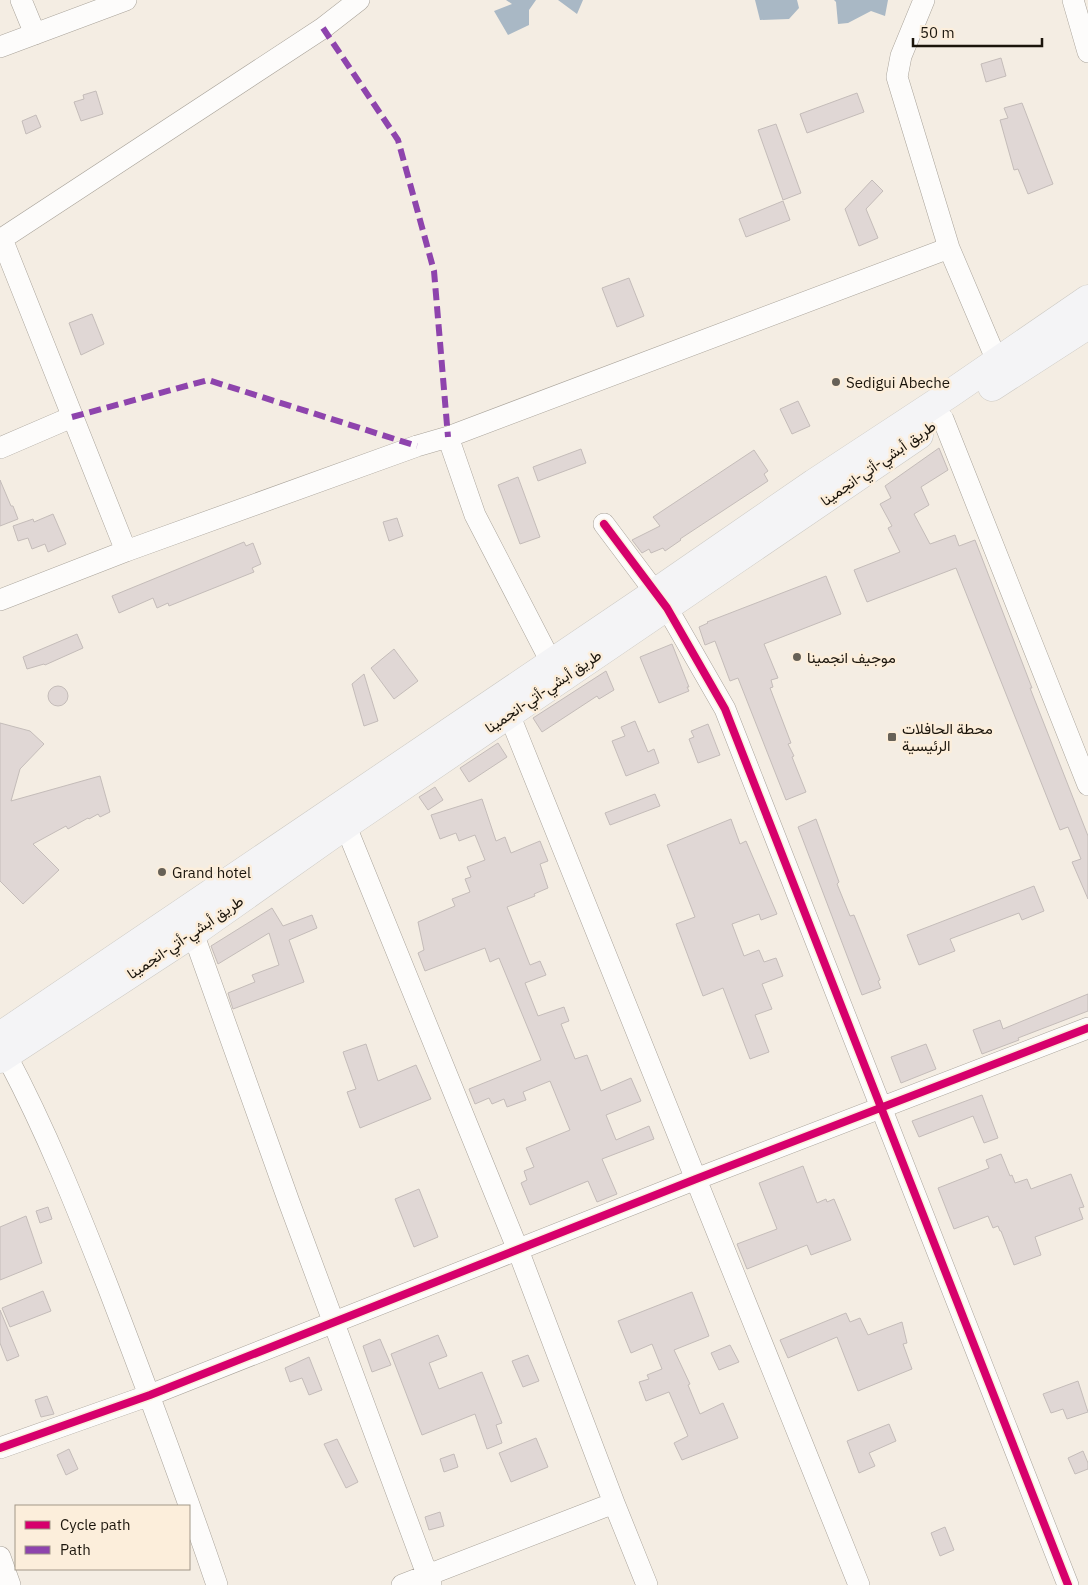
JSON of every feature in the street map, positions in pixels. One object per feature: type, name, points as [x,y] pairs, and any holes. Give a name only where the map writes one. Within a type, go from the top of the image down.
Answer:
[{"type":"highway","points":[[2,1050],[342,816],[551,662],[662,600],[820,491],[997,361],[1088,299]]},
{"type":"highway","name":"طريق أبشي-أتي-انجمينا","points":[[820,491],[942,419],[1088,324]]},
{"type":"highway","name":"طريق أبشي-أتي-انجمينا","points":[[2,1050],[193,933],[342,816],[509,714],[662,600]]},
{"type":"street","points":[[21,0],[35,34]]},
{"type":"street","points":[[0,47],[126,0]]},
{"type":"street","points":[[126,551],[1,239],[323,28],[359,0]]},
{"type":"street","points":[[924,0],[902,56],[897,77],[949,248],[997,361]]},
{"type":"street","points":[[1073,0],[1088,52]]},
{"type":"street","points":[[0,600],[126,551],[417,446],[448,437],[949,248]]},
{"type":"street","points":[[0,448],[72,417]]},
{"type":"street","points":[[942,419],[1080,744],[1088,785]]},
{"type":"street","points":[[448,437],[475,515],[551,662]]},
{"type":"street","points":[[604,524],[662,600],[725,709],[1068,1585]]},
{"type":"street","points":[[509,714],[859,1585]]},
{"type":"street","points":[[342,816],[518,1250],[647,1585]]},
{"type":"street","points":[[193,933],[289,1202],[429,1580]]},
{"type":"street","points":[[0,1448],[150,1395],[696,1178],[1088,1028]]},
{"type":"street","points":[[2,1050],[32,1104],[75,1202],[150,1395],[189,1505]]},
{"type":"street","points":[[402,1585],[429,1580],[614,1503]]},
{"type":"street","points":[[190,1508],[217,1585]]},
{"type":"street","points":[[0,1558],[10,1585]]},
{"type":"water","points":[[506,0],[536,0],[529,10],[529,25],[508,35],[494,11],[512,4]]},
{"type":"water","points":[[558,0],[583,0],[577,14]]},
{"type":"water","points":[[755,0],[797,0],[799,8],[789,19],[760,20]]},
{"type":"water","points":[[834,0],[888,0],[885,16],[871,11],[848,23],[838,24],[836,2]]},
{"type":"building","points":[[1001,58],[1006,76],[986,82],[981,64]]},
{"type":"building","points":[[96,91],[103,114],[81,121],[74,102],[84,99],[83,95]]},
{"type":"building","points":[[857,93],[864,112],[807,133],[800,114]]},
{"type":"building","points":[[1022,103],[1053,184],[1028,194],[1018,169],[1014,170],[1000,120],[1008,118],[1004,108]]},
{"type":"building","points":[[36,115],[41,127],[26,134],[22,121]]},
{"type":"building","points":[[776,124],[801,193],[783,200],[758,130]]},
{"type":"building","points":[[872,180],[883,191],[866,209],[878,238],[859,246],[845,209]]},
{"type":"building","points":[[783,201],[790,220],[746,237],[739,219]]},
{"type":"building","points":[[629,278],[644,316],[617,327],[602,288]]},
{"type":"building","points":[[92,314],[104,344],[81,355],[69,323]]},
{"type":"building","points":[[798,401],[810,426],[792,434],[780,409]]},
{"type":"building","points":[[939,448],[948,470],[921,487],[929,505],[914,514],[930,544],[955,535],[959,546],[975,540],[1088,836],[1088,899],[1072,862],[1081,859],[1068,827],[1060,830],[956,568],[867,602],[854,570],[900,552],[888,528],[892,526],[880,504],[891,498],[885,486]]},
{"type":"building","points":[[581,449],[586,463],[538,481],[533,467]]},
{"type":"building","points":[[754,450],[768,471],[764,474],[768,481],[665,551],[663,548],[651,553],[649,549],[642,553],[632,540],[660,526],[653,517]]},
{"type":"building","points":[[518,477],[540,537],[520,544],[498,485]]},
{"type":"building","points":[[0,480],[18,519],[0,526]]},
{"type":"building","points":[[53,514],[66,544],[48,552],[45,544],[32,549],[28,538],[18,541],[13,526],[33,519],[34,522]]},
{"type":"building","points":[[397,518],[403,536],[389,541],[383,522]]},
{"type":"building","points":[[244,542],[246,546],[253,543],[261,564],[252,568],[254,572],[169,606],[168,603],[157,608],[153,598],[119,613],[112,596]]},
{"type":"building","points":[[826,576],[841,614],[764,644],[778,678],[771,680],[773,687],[770,688],[791,743],[788,744],[806,792],[786,800],[738,678],[730,681],[715,641],[705,645],[699,627],[707,622]]},
{"type":"building","points":[[77,634],[83,648],[45,665],[27,669],[23,657]]},
{"type":"building","points":[[672,644],[689,691],[659,703],[640,657]]},
{"type":"building","points":[[394,649],[418,681],[394,699],[371,668]]},
{"type":"building","points":[[606,671],[614,690],[599,699],[597,696],[542,732],[533,718]]},
{"type":"building","points":[[364,674],[378,721],[364,726],[352,684]]},
{"type":"building","points":[[58,686],[65,689],[68,696],[65,703],[58,706],[51,703],[48,696],[51,689]]},
{"type":"building","points":[[635,721],[648,752],[654,749],[659,763],[626,776],[612,741],[625,736],[621,727]]},
{"type":"building","points":[[0,723],[30,731],[44,744],[20,769],[11,801],[100,776],[110,812],[100,817],[98,814],[88,818],[68,829],[66,826],[33,844],[59,870],[23,904],[0,881]]},
{"type":"building","points":[[708,724],[720,755],[698,763],[689,739],[694,737],[691,731]]},
{"type":"building","points":[[498,743],[507,757],[469,782],[460,768]]},
{"type":"building","points":[[435,787],[443,800],[428,810],[419,797]]},
{"type":"building","points":[[655,794],[660,806],[610,825],[605,813]]},
{"type":"building","points":[[482,799],[496,841],[505,837],[511,853],[540,841],[548,861],[540,864],[548,888],[534,894],[535,896],[507,907],[530,965],[540,961],[546,975],[525,983],[538,1016],[564,1007],[569,1021],[561,1024],[575,1059],[587,1055],[601,1091],[631,1078],[641,1101],[606,1115],[616,1140],[649,1126],[654,1139],[602,1159],[617,1194],[597,1202],[588,1181],[530,1205],[521,1183],[527,1180],[524,1171],[534,1167],[526,1148],[570,1130],[550,1081],[523,1092],[526,1100],[507,1107],[504,1099],[492,1104],[489,1098],[475,1104],[469,1089],[541,1060],[499,958],[490,962],[485,948],[425,971],[418,953],[424,950],[418,922],[455,906],[452,899],[470,892],[465,879],[471,877],[467,867],[485,860],[475,835],[459,841],[456,833],[440,839],[431,815]]},
{"type":"building","points":[[731,819],[740,844],[746,841],[777,914],[761,920],[759,914],[732,924],[744,956],[759,950],[764,962],[776,958],[783,976],[762,984],[772,1009],[755,1015],[769,1052],[750,1059],[723,988],[703,996],[676,924],[695,917],[667,845]]},
{"type":"building","points":[[816,819],[839,882],[837,884],[850,916],[854,915],[880,980],[878,981],[881,988],[862,995],[798,827]]},
{"type":"building","points":[[1034,886],[1044,911],[1022,920],[1019,913],[950,939],[955,951],[919,965],[907,935]]},
{"type":"building","points":[[272,908],[283,926],[312,915],[317,928],[289,940],[304,982],[233,1009],[228,993],[255,982],[252,975],[279,965],[269,933],[218,964],[211,946]]},
{"type":"building","points":[[1088,994],[1088,1011],[982,1054],[973,1030],[1000,1020],[1003,1029]]},
{"type":"building","points":[[366,1044],[378,1081],[416,1065],[431,1099],[360,1128],[347,1092],[356,1089],[343,1052]]},
{"type":"building","points":[[926,1044],[936,1069],[901,1083],[891,1057]]},
{"type":"building","points":[[982,1095],[998,1138],[984,1143],[973,1116],[919,1137],[912,1121]]},
{"type":"building","points":[[1001,1154],[1015,1183],[1027,1179],[1031,1189],[1071,1174],[1084,1207],[1079,1208],[1083,1219],[1035,1237],[1041,1255],[1014,1265],[1001,1231],[998,1226],[993,1228],[988,1216],[954,1229],[938,1188],[989,1168],[986,1160]]},
{"type":"building","points":[[803,1166],[817,1203],[826,1199],[827,1202],[834,1199],[851,1240],[811,1255],[807,1245],[747,1269],[737,1244],[777,1229],[759,1183]]},
{"type":"building","points":[[419,1189],[438,1237],[414,1247],[395,1199]]},
{"type":"building","points":[[48,1207],[52,1219],[40,1223],[36,1211]]},
{"type":"building","points":[[26,1216],[42,1263],[0,1280],[0,1227]]},
{"type":"building","points":[[43,1291],[51,1311],[10,1327],[2,1308]]},
{"type":"building","points":[[692,1292],[709,1336],[674,1350],[690,1384],[688,1385],[700,1414],[723,1403],[738,1438],[682,1460],[674,1443],[688,1436],[669,1392],[646,1401],[639,1382],[649,1379],[647,1375],[662,1369],[652,1344],[631,1353],[618,1321]]},
{"type":"building","points":[[0,1310],[19,1356],[7,1361],[0,1343]]},
{"type":"building","points":[[846,1313],[850,1322],[860,1318],[868,1335],[902,1322],[907,1343],[903,1344],[912,1369],[858,1391],[837,1337],[788,1358],[780,1340]]},
{"type":"building","points":[[438,1335],[447,1356],[429,1363],[439,1389],[482,1372],[502,1423],[496,1425],[502,1443],[487,1449],[475,1414],[422,1435],[391,1354]]},
{"type":"building","points":[[380,1339],[391,1365],[372,1372],[363,1346]]},
{"type":"building","points":[[730,1345],[739,1362],[719,1370],[711,1353]]},
{"type":"building","points":[[528,1355],[539,1381],[523,1387],[512,1361]]},
{"type":"building","points":[[309,1357],[322,1390],[309,1395],[302,1378],[290,1382],[285,1368]]},
{"type":"building","points":[[1078,1381],[1088,1412],[1067,1419],[1063,1409],[1051,1413],[1043,1394]]},
{"type":"building","points":[[47,1396],[54,1414],[41,1417],[35,1400]]},
{"type":"building","points":[[889,1424],[896,1441],[869,1453],[875,1466],[859,1473],[847,1441]]},
{"type":"building","points":[[536,1438],[548,1467],[511,1482],[499,1453]]},
{"type":"building","points":[[337,1439],[358,1482],[346,1488],[324,1444]]},
{"type":"building","points":[[69,1449],[78,1469],[66,1475],[57,1455]]},
{"type":"building","points":[[1083,1451],[1088,1463],[1088,1469],[1075,1474],[1068,1458]]},
{"type":"building","points":[[454,1454],[458,1467],[444,1472],[440,1459]]},
{"type":"building","points":[[440,1512],[444,1526],[429,1530],[425,1517]]},
{"type":"building","points":[[945,1527],[954,1550],[940,1556],[931,1533]]},
{"type":"marked path","points":[[323,28],[398,140],[434,271],[448,437]]},
{"type":"marked path","points":[[72,417],[208,380],[417,446]]},
{"type":"cycle path","points":[[604,524],[667,608],[725,709],[1068,1585]]},
{"type":"cycle path","points":[[0,1448],[150,1395],[696,1179],[1088,1028]]},
{"type":"place","name":"Sedigui Abeche","points":[[836,382]]},
{"type":"place","name":"موجيف انجمينا","points":[[797,657]]},
{"type":"place","name":"محطة الحافلات الرئيسية","points":[[892,737]]},
{"type":"place","name":"Grand hotel","points":[[162,872]]}]
